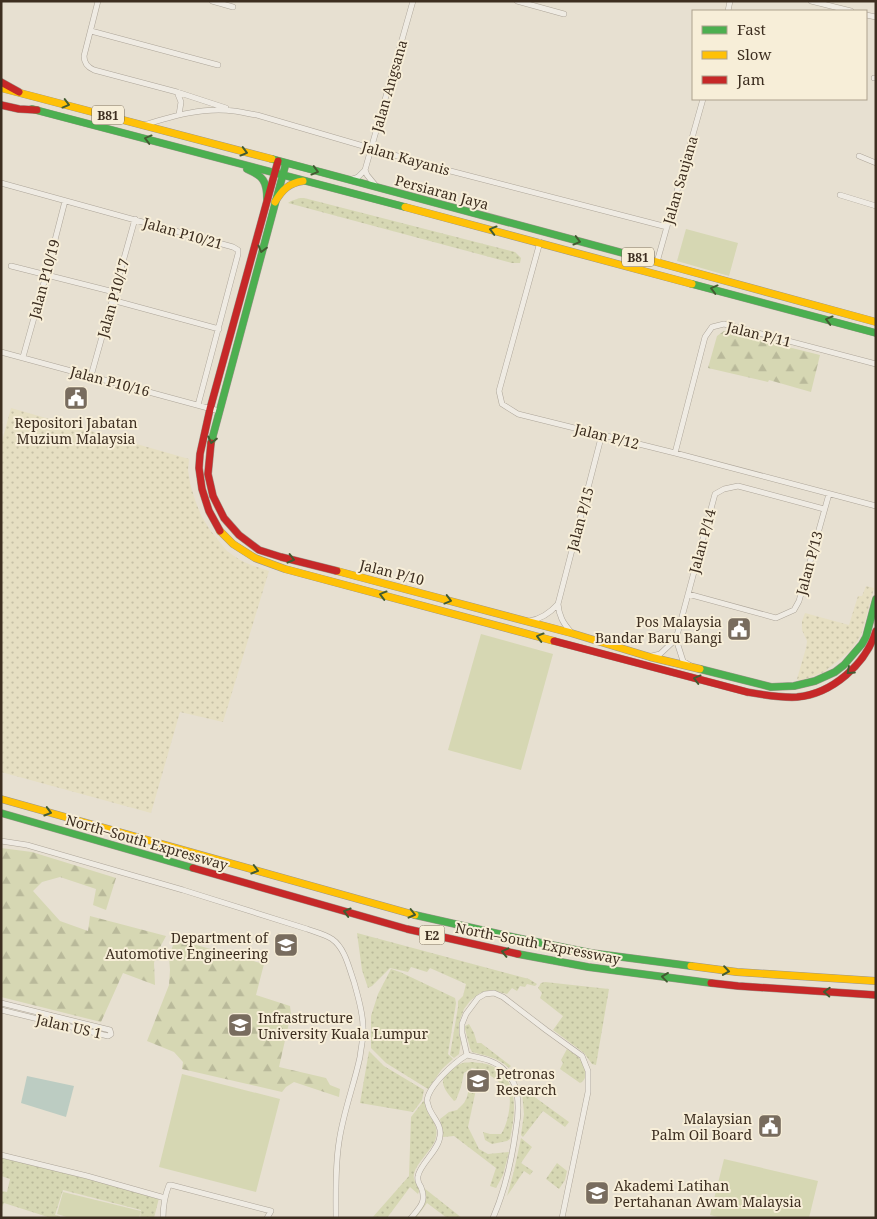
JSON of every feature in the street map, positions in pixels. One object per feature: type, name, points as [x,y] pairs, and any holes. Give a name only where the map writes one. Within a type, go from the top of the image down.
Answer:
[{"type":"main road","points":[[1,82],[19,92]]},
{"type":"main road","name":"Persiaran Jaya","points":[[1,88],[876,322]]},
{"type":"main road","name":"Persiaran Jaya","points":[[1,100],[876,333]]},
{"type":"main road","points":[[1,105],[19,110],[37,110]]},
{"type":"main road","points":[[199,153],[257,173],[264,178],[267,199]]},
{"type":"main road","name":"Jalan P/10","points":[[278,161],[210,409],[200,454],[199,468],[202,490],[209,512],[219,530],[233,544],[255,558],[285,569],[770,697],[795,698],[813,694],[832,685],[849,673],[864,657],[876,631]]},
{"type":"main road","name":"Jalan P/10","points":[[286,163],[219,411],[210,448],[208,474],[213,496],[224,518],[239,535],[259,550],[571,633],[650,657],[771,687],[809,684],[828,676],[844,665],[865,637],[876,599]]},
{"type":"main road","points":[[275,202],[282,190],[289,184],[312,182]]},
{"type":"main road","name":"North–South Expressway","points":[[1,799],[412,914],[517,938],[591,953],[738,972],[876,981]]},
{"type":"main road","name":"North–South Expressway","points":[[1,813],[407,929],[516,954],[588,967],[738,986],[876,995]]},
{"type":"street","points":[[98,1],[84,56],[85,62],[90,68],[233,110]]},
{"type":"street","points":[[212,1],[233,7]]},
{"type":"street","name":"Jalan Angsana","points":[[365,170],[413,1]]},
{"type":"street","points":[[517,1],[564,14]]},
{"type":"street","points":[[811,1],[847,10]]},
{"type":"street","points":[[90,30],[218,65]]},
{"type":"street","points":[[177,92],[181,102],[179,115]]},
{"type":"street","name":"Jalan Saujana","points":[[657,262],[703,100]]},
{"type":"street","name":"Jalan Kayanis","points":[[144,125],[204,110],[233,110],[257,115],[435,167],[667,227]]},
{"type":"street","points":[[860,156],[876,163]]},
{"type":"street","points":[[348,180],[358,177],[365,170],[378,188]]},
{"type":"street","name":"Jalan P10/21","points":[[1,183],[233,247],[238,250],[198,406]]},
{"type":"street","points":[[840,196],[876,206]]},
{"type":"street","name":"Jalan P10/19","points":[[23,358],[65,201]]},
{"type":"street","name":"Jalan P10/17","points":[[91,376],[135,220]]},
{"type":"street","name":"Jalan P/12","points":[[540,242],[499,391],[502,404],[518,414],[602,434],[876,506]]},
{"type":"street","points":[[12,266],[114,292]]},
{"type":"street","points":[[112,300],[219,329]]},
{"type":"street","name":"Jalan P/11","points":[[675,453],[705,337],[712,326],[724,324],[876,364]]},
{"type":"street","name":"Jalan P10/16","points":[[1,352],[219,411]]},
{"type":"street","name":"Jalan P/15","points":[[558,604],[602,434]]},
{"type":"street","name":"Jalan P/14","points":[[676,639],[715,494],[724,489],[738,486],[824,509]]},
{"type":"street","name":"Jalan P/13","points":[[688,594],[776,618],[794,610],[798,602],[829,494]]},
{"type":"street","points":[[526,621],[544,617],[558,604]]},
{"type":"street","points":[[558,604],[562,620],[571,633]]},
{"type":"street","points":[[650,657],[660,654],[676,639],[683,661],[693,668]]},
{"type":"street","points":[[1,841],[27,845],[263,915],[326,936],[338,944],[345,957],[359,999],[364,1027],[361,1049],[336,1160],[336,1218]]},
{"type":"street","points":[[467,1055],[462,1033],[462,1024],[466,1014],[478,998],[485,994],[494,993],[504,997],[582,1056],[588,1071],[588,1092],[562,1218]]},
{"type":"street","name":"Jalan US 1","points":[[1,1003],[110,1030],[111,1034],[108,1036],[1,1010]]},
{"type":"street","points":[[411,1218],[424,1200],[418,1174],[438,1144],[440,1136],[440,1128],[435,1116],[430,1111],[427,1101],[430,1092],[447,1069],[467,1055],[481,1058],[504,1069],[512,1080],[517,1094],[518,1113],[514,1144],[505,1184],[493,1218]]},
{"type":"street","points":[[1,1155],[72,1172],[165,1198]]},
{"type":"street","points":[[163,1218],[165,1198],[168,1187],[171,1185],[271,1211],[267,1218]]},
{"type":"shaded area","points":[[11,408],[189,459],[188,470],[195,500],[210,530],[227,551],[240,560],[269,571],[223,722],[180,712],[151,813],[1,772],[1,445]]},
{"type":"shaded area","points":[[866,586],[874,588],[862,632],[850,651],[824,672],[800,681],[797,679],[807,641],[802,630],[802,621],[805,613],[849,625],[858,596],[862,596]]},
{"type":"shaded area","points":[[27,1076],[74,1086],[66,1117],[21,1103]]},
{"type":"green space","points":[[300,198],[515,252],[521,258],[520,263],[512,263],[288,203]]},
{"type":"green space","points":[[686,229],[738,243],[729,276],[677,261]]},
{"type":"green space","points":[[724,331],[820,355],[811,392],[769,380],[768,382],[708,368],[717,336]]},
{"type":"green space","points":[[481,634],[553,654],[521,770],[448,750]]},
{"type":"green space","points":[[1,848],[32,852],[116,878],[106,910],[93,905],[96,889],[60,877],[42,882],[33,891],[60,921],[88,931],[90,916],[166,936],[154,963],[155,985],[123,973],[101,1022],[1,997]]},
{"type":"green space","points":[[357,933],[529,979],[537,984],[535,986],[527,984],[525,987],[520,986],[517,991],[512,988],[507,994],[491,990],[480,993],[470,1001],[464,1009],[460,1020],[459,1034],[461,1042],[459,1054],[454,1058],[450,1055],[458,1001],[463,996],[466,984],[430,968],[427,972],[411,967],[408,972],[390,968],[368,988],[362,970]]},
{"type":"green space","points":[[175,939],[264,964],[256,995],[290,1006],[291,1014],[279,1067],[326,1078],[330,1085],[340,1089],[339,1097],[294,1082],[282,1092],[182,1069],[183,1062],[174,1052],[147,1041],[169,985],[169,957]]},
{"type":"green space","points":[[391,969],[455,998],[456,1003],[448,1054],[453,1059],[442,1069],[428,1089],[386,1063],[371,1048],[371,1016],[378,994]]},
{"type":"green space","points":[[541,983],[609,989],[596,1065],[592,1064],[584,1053],[553,1030],[563,1016],[540,998],[542,993],[538,988]]},
{"type":"green space","points":[[469,1024],[477,1043],[481,1043],[511,1066],[509,1068],[496,1059],[472,1052],[465,1029],[465,1026]]},
{"type":"green space","points":[[567,1049],[579,1058],[584,1065],[586,1075],[585,1079],[580,1083],[560,1069],[563,1063],[561,1060]]},
{"type":"green space","points":[[369,1051],[384,1066],[424,1090],[422,1100],[413,1112],[360,1103]]},
{"type":"green space","points":[[471,1062],[492,1066],[502,1073],[508,1081],[512,1090],[514,1110],[510,1139],[507,1141],[492,1144],[485,1140],[483,1132],[501,1134],[507,1120],[510,1107],[508,1090],[496,1080],[485,1072],[472,1068],[464,1073],[456,1100],[454,1101],[447,1093],[443,1083],[445,1077],[453,1068],[460,1064]]},
{"type":"green space","points":[[182,1074],[280,1099],[256,1192],[159,1167]]},
{"type":"green space","points":[[471,1079],[478,1080],[468,1127],[479,1149],[488,1154],[509,1152],[503,1175],[496,1188],[490,1186],[496,1168],[454,1136],[443,1137],[440,1119],[449,1112],[457,1110],[464,1103]]},
{"type":"green space","points":[[525,1090],[569,1122],[565,1127],[543,1111],[523,1137],[521,1135],[524,1114],[522,1092]]},
{"type":"green space","points":[[425,1099],[429,1115],[435,1125],[436,1137],[414,1174],[414,1180],[420,1189],[418,1194],[410,1187],[387,1218],[372,1218],[409,1176],[411,1117]]},
{"type":"green space","points":[[521,1138],[532,1147],[521,1163],[533,1171],[530,1175],[524,1171],[507,1196],[514,1171]]},
{"type":"green space","points":[[1,1157],[86,1177],[159,1198],[154,1218],[140,1218],[141,1210],[63,1190],[55,1215],[60,1216],[60,1218],[51,1218],[4,1203],[1,1209],[1,1191],[7,1192],[10,1179],[1,1176]]},
{"type":"green space","points":[[724,1159],[818,1181],[809,1218],[722,1218],[710,1215]]},
{"type":"green space","points":[[557,1163],[567,1171],[565,1180],[559,1189],[546,1179]]},
{"type":"green space","points":[[424,1188],[462,1218],[447,1218],[427,1203],[416,1218],[414,1218],[424,1200]]},
{"type":"green space","points":[[63,1192],[141,1211],[139,1218],[70,1218],[57,1214]]},
{"type":"traffic: fast","points":[[32,109],[405,207]]},
{"type":"traffic: fast","points":[[272,159],[649,260]]},
{"type":"traffic: fast","points":[[211,443],[286,163]]},
{"type":"traffic: fast","points":[[247,169],[257,174],[263,180],[267,199]]},
{"type":"traffic: fast","points":[[692,284],[876,333]]},
{"type":"traffic: fast","points":[[700,669],[771,687],[794,686],[815,681],[835,672],[844,665],[862,644],[866,637],[876,599]]},
{"type":"traffic: fast","points":[[1,813],[193,868]]},
{"type":"traffic: fast","points":[[415,915],[591,953],[691,966]]},
{"type":"traffic: fast","points":[[518,954],[588,967],[711,983]]},
{"type":"traffic: slow","points":[[1,88],[272,159]]},
{"type":"traffic: slow","points":[[275,202],[286,188],[294,183],[303,181]]},
{"type":"traffic: slow","points":[[405,207],[692,284]]},
{"type":"traffic: slow","points":[[649,260],[876,322]]},
{"type":"traffic: slow","points":[[220,531],[233,544],[255,558],[285,569],[554,641]]},
{"type":"traffic: slow","points":[[337,571],[700,669]]},
{"type":"traffic: slow","points":[[1,799],[415,915]]},
{"type":"traffic: slow","points":[[691,966],[737,972],[876,981]]},
{"type":"traffic: jam","points":[[1,82],[19,92]]},
{"type":"traffic: jam","points":[[1,105],[37,110]]},
{"type":"traffic: jam","points":[[220,531],[209,511],[202,489],[199,468],[200,454],[210,409],[278,161]]},
{"type":"traffic: jam","points":[[211,443],[208,474],[213,496],[224,518],[239,535],[259,550],[337,571]]},
{"type":"traffic: jam","points":[[554,641],[747,692],[778,697],[797,697],[823,690],[835,684],[846,675],[864,655],[876,631]]},
{"type":"traffic: jam","points":[[193,868],[407,929],[518,954]]},
{"type":"traffic: jam","points":[[711,983],[876,995]]},
{"type":"place","name":"Repositori Jabatan Muzium Malaysia","points":[[76,398]]},
{"type":"place","name":"Pos Malaysia Bandar Baru Bangi","points":[[739,629]]},
{"type":"place","name":"Department of Automotive Engineering","points":[[286,945]]},
{"type":"place","name":"Infrastructure University Kuala Lumpur","points":[[240,1025]]},
{"type":"place","name":"Petronas Research","points":[[478,1081]]},
{"type":"place","name":"Malaysian Palm Oil Board","points":[[770,1126]]},
{"type":"place","name":"Akademi Latihan Pertahanan Awam Malaysia","points":[[597,1193]]}]
